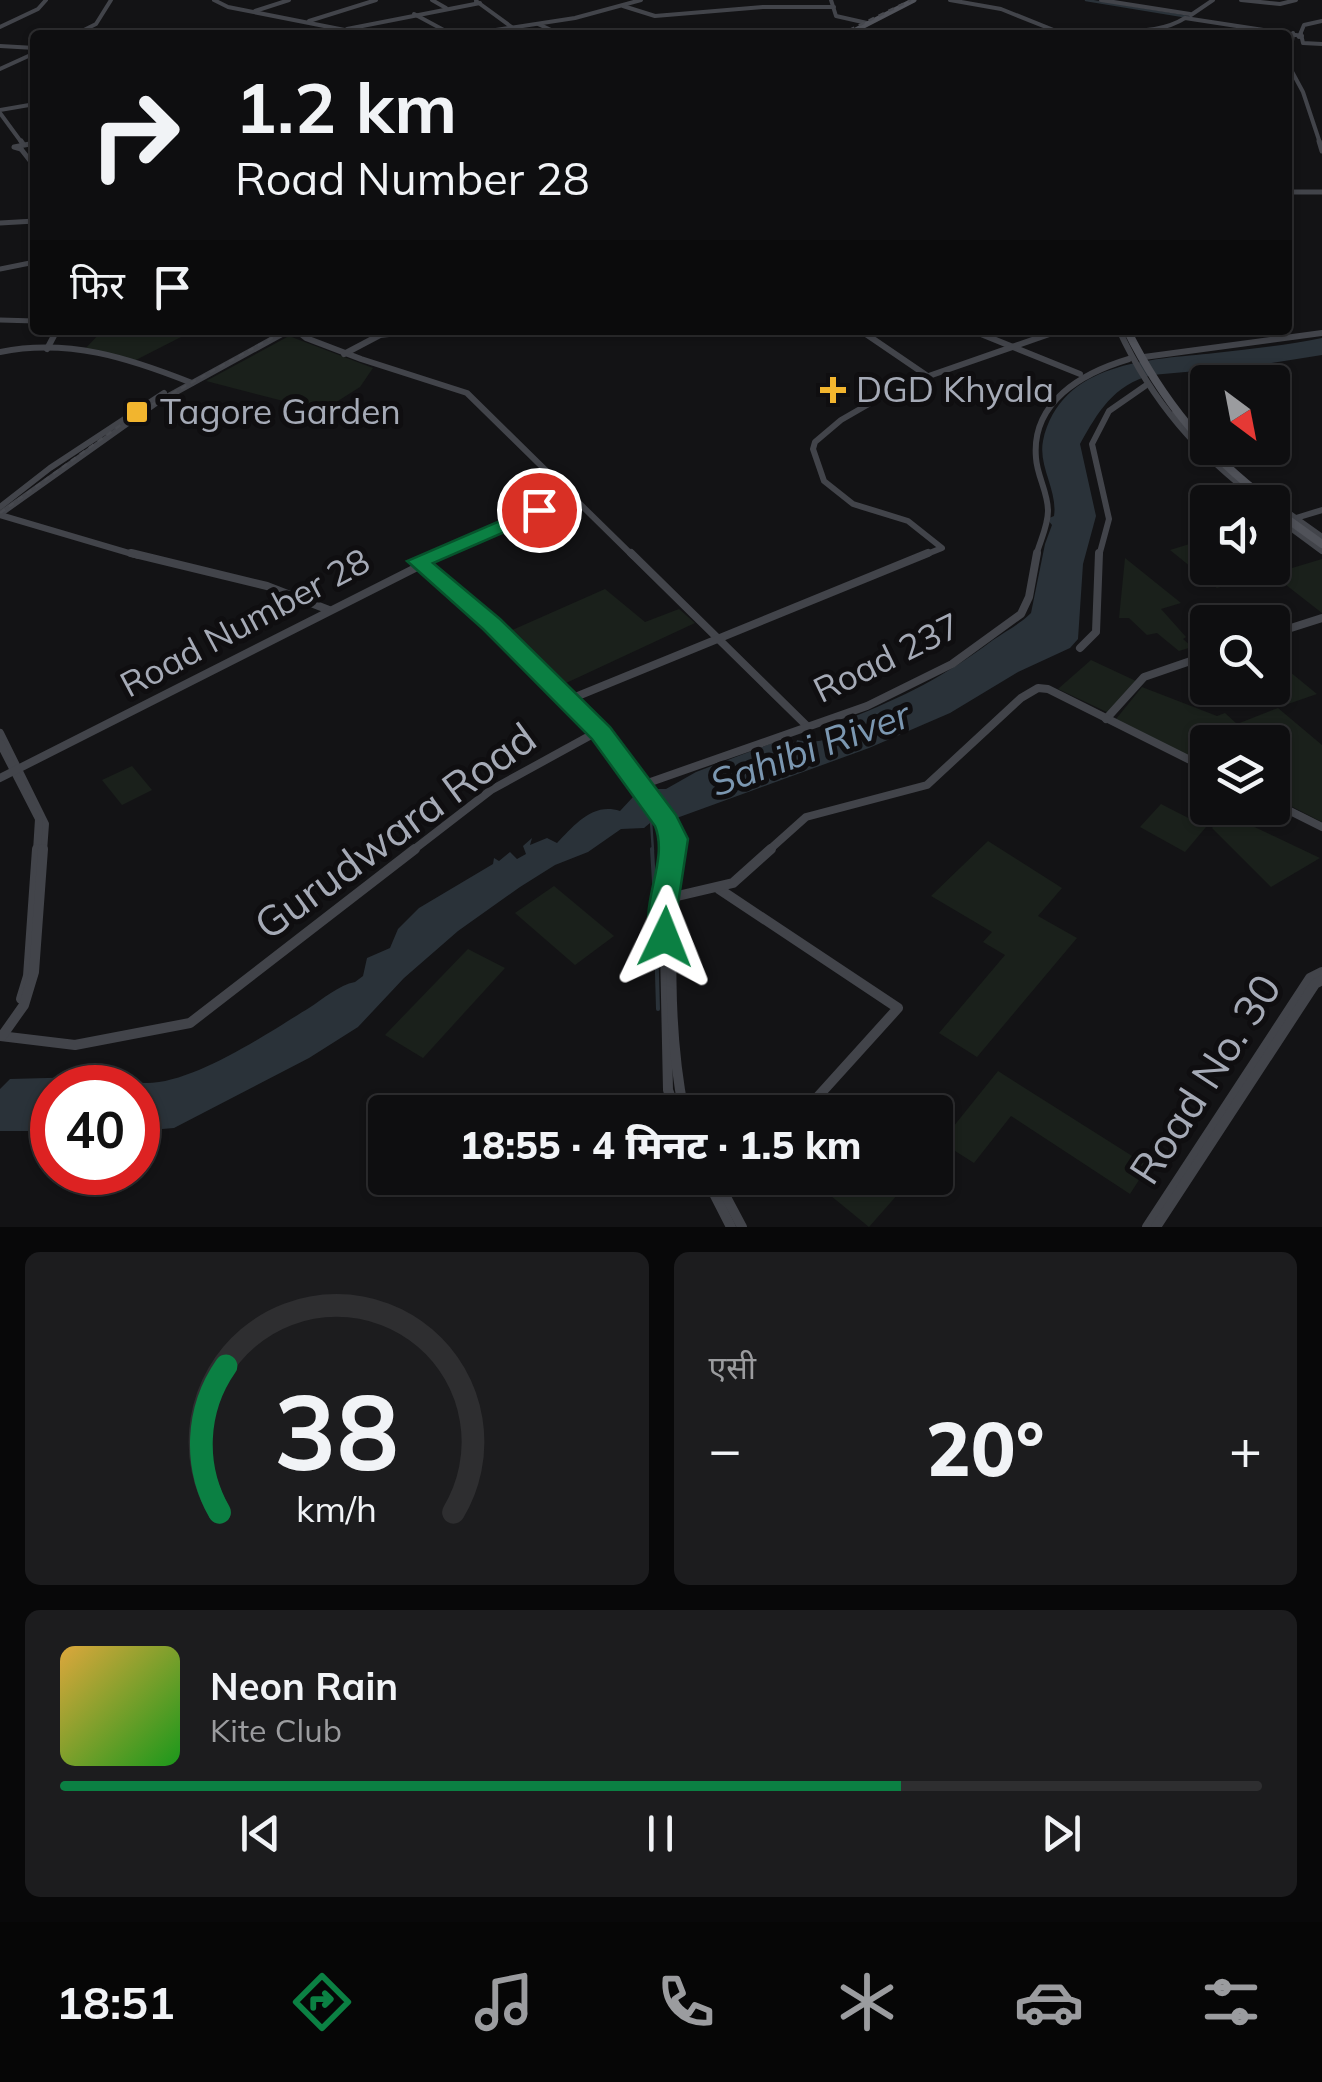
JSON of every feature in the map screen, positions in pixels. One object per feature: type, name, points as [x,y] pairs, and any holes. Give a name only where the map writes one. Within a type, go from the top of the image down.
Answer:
[{"type":"main road","points":[[851,30],[910,0]]},
{"type":"main road","points":[[1129,335],[1184,429],[1244,485]]},
{"type":"main road","points":[[1290,521],[1321,541]]},
{"type":"street","points":[[0,27],[38,9],[45,0]]},
{"type":"street","points":[[83,30],[96,24],[110,0]]},
{"type":"street","points":[[213,0],[253,12],[351,30]]},
{"type":"street","points":[[253,12],[288,0]]},
{"type":"street","points":[[307,22],[375,0]]},
{"type":"street","points":[[432,0],[446,8]]},
{"type":"street","points":[[494,30],[538,25],[642,0]]},
{"type":"street","points":[[952,0],[1002,9],[1054,30]]},
{"type":"street","points":[[1100,0],[1265,30]]},
{"type":"street","points":[[1112,30],[1166,30],[1208,0]]},
{"type":"street","points":[[1241,0],[1277,4],[1296,0]]},
{"type":"street","points":[[347,29],[478,2],[513,27]]},
{"type":"street","points":[[624,6],[654,15],[833,4],[837,17],[864,22]]},
{"type":"street","points":[[414,14],[444,30]]},
{"type":"street","points":[[1322,21],[1304,24],[1298,36],[1322,44]]},
{"type":"street","points":[[538,25],[548,30]]},
{"type":"street","points":[[0,46],[30,49]]},
{"type":"street","points":[[0,46],[30,49]]},
{"type":"street","points":[[0,68],[30,53]]},
{"type":"street","points":[[1292,71],[1322,151]]},
{"type":"street","points":[[1292,77],[1322,161]]},
{"type":"street","points":[[27,145],[0,114],[30,105]]},
{"type":"street","points":[[1292,192],[1322,191]]},
{"type":"street","points":[[0,224],[30,221]]},
{"type":"street","points":[[0,269],[30,263]]},
{"type":"street","points":[[0,320],[30,321]]},
{"type":"street","points":[[1145,358],[1322,334]]},
{"type":"street","points":[[46,348],[53,335]]},
{"type":"street","points":[[0,513],[102,432],[272,335]]},
{"type":"street","points":[[304,335],[474,399],[808,727]]},
{"type":"street","points":[[345,353],[387,335]]},
{"type":"street","points":[[869,335],[925,374]]},
{"type":"street","points":[[986,335],[1070,374],[1084,376]]},
{"type":"street","points":[[570,699],[942,548],[908,521],[853,504],[824,480],[814,442],[856,408],[925,374],[1043,335]]},
{"type":"street","points":[[1127,335],[1130,360],[1144,385],[1168,423],[1190,445]]},
{"type":"street","points":[[1130,335],[1168,402],[1208,452],[1244,485]]},
{"type":"street","points":[[0,354],[46,348],[98,355],[184,382]]},
{"type":"street","name":"Road 237","points":[[646,787],[808,727],[940,671],[1024,611],[1047,519],[1044,486],[1036,460],[1037,432],[1056,398],[1084,376],[1130,360]]},
{"type":"street","points":[[0,513],[184,382]]},
{"type":"street","points":[[1080,648],[1096,632],[1096,566],[1109,519],[1092,444],[1109,411],[1144,385]]},
{"type":"street","points":[[1168,402],[1190,427]]},
{"type":"street","points":[[1213,465],[1240,485]]},
{"type":"street","points":[[1214,465],[1242,485]]},
{"type":"street","points":[[1229,465],[1321,541]]},
{"type":"street","name":"Road Number 28","points":[[0,776],[421,561],[572,497]]},
{"type":"street","points":[[1290,517],[1295,520],[1322,511]]},
{"type":"street","points":[[0,513],[158,564],[255,585],[326,610]]},
{"type":"street","points":[[1290,517],[1308,538],[1321,541]]},
{"type":"street","points":[[1308,538],[1321,541]]},
{"type":"street","points":[[421,561],[517,646],[603,730],[669,821],[674,839],[669,898],[670,1095]]},
{"type":"street","points":[[1290,628],[1322,618]]},
{"type":"street","points":[[1106,719],[1138,681],[1190,661]]},
{"type":"street","points":[[669,898],[718,888],[754,866],[806,817],[928,785],[1032,690],[1048,689],[1190,761]]},
{"type":"street","name":"Gurudwara Road","points":[[0,1034],[75,1045],[185,1025],[500,787],[603,730]]},
{"type":"street","points":[[0,733],[39,826],[27,978],[18,1007],[0,1034]]},
{"type":"street","points":[[0,743],[17,768]]},
{"type":"street","points":[[1290,811],[1322,827]]},
{"type":"street","points":[[718,888],[898,1008],[819,1095]]},
{"type":"street","points":[[669,898],[676,1068],[681,1095]]},
{"type":"street","name":"Road No. 30","points":[[1147,1227],[1310,978],[1322,972]]},
{"type":"street","name":"Road No. 30","points":[[1156,1227],[1315,984],[1322,980]]},
{"type":"street","points":[[721,1195],[730,1227]]},
{"type":"street","points":[[725,1195],[742,1227]]},
{"type":"shaded area","points":[[98,335],[181,337],[134,361],[84,350]]},
{"type":"shaded area","points":[[289,336],[373,368],[360,387],[322,411],[206,381]]},
{"type":"shaded area","points":[[1190,544],[1190,566],[1170,550]]},
{"type":"shaded area","points":[[1125,558],[1181,603],[1161,609],[1186,637],[1183,639],[1190,648],[1179,651],[1157,633],[1147,635],[1129,618],[1119,618]]},
{"type":"shaded area","points":[[1322,559],[1322,613],[1286,585],[1290,585],[1290,569]]},
{"type":"shaded area","points":[[605,589],[645,622],[679,609],[695,623],[564,684],[510,631]]},
{"type":"shaded area","points":[[1091,660],[1136,681],[1111,714],[1058,689]]},
{"type":"shaded area","points":[[1290,672],[1317,694],[1290,703]]},
{"type":"shaded area","points":[[1142,687],[1217,716],[1225,713],[1237,724],[1278,708],[1322,745],[1322,822],[1290,806],[1290,725],[1190,725],[1190,756],[1116,719]]},
{"type":"shaded area","points":[[132,766],[152,790],[122,805],[102,780]]},
{"type":"shaded area","points":[[1161,804],[1190,819],[1190,825],[1206,827],[1185,852],[1140,827]]},
{"type":"shaded area","points":[[1250,825],[1320,858],[1271,887],[1212,828]]},
{"type":"shaded area","points":[[988,841],[1062,888],[1038,916],[1077,938],[977,1057],[939,1033],[1005,955],[983,942],[992,932],[931,896]]},
{"type":"shaded area","points":[[554,886],[614,936],[575,965],[515,913]]},
{"type":"shaded area","points":[[468,949],[505,968],[423,1058],[385,1035]]},
{"type":"shaded area","points":[[998,1071],[1148,1166],[1130,1194],[1011,1116],[974,1163],[953,1150],[953,1127]]},
{"type":"shaded area","points":[[830,1195],[897,1195],[869,1227]]},
{"type":"water","name":"Sahibi River","points":[[1322,338],[1322,355],[1258,365],[1190,365],[1190,372],[1152,375],[1127,386],[1100,411],[1080,444],[1096,516],[1083,564],[1078,639],[1070,648],[1018,672],[950,713],[869,748],[674,819],[656,818],[644,828],[621,829],[588,852],[555,865],[458,931],[404,978],[358,1027],[309,1058],[174,1128],[160,1129],[160,1081],[216,1062],[355,982],[363,976],[367,958],[390,948],[398,929],[419,908],[493,864],[494,858],[499,861],[510,852],[517,859],[526,854],[523,846],[532,838],[530,845],[547,838],[557,843],[592,813],[620,811],[633,797],[666,789],[696,772],[786,738],[792,738],[795,747],[797,740],[830,738],[842,732],[846,720],[941,675],[1018,624],[1031,613],[1052,525],[1047,519],[1054,516],[1043,441],[1053,415],[1068,394],[1088,380],[1136,363]]},
{"type":"water","points":[[30,1078],[30,1131],[0,1131],[0,1089],[10,1079]]},
{"type":"waterway","points":[[1086,0],[1189,17]]},
{"type":"waterway","points":[[651,821],[653,851]]},
{"type":"waterway","points":[[652,849],[655,899]]},
{"type":"waterway","points":[[655,904],[658,1009]]},
{"type":"railway","points":[[849,30],[911,0]]},
{"type":"railway","points":[[0,513],[137,413],[277,335]]},
{"type":"place","name":"DGD Khyala","points":[[833,390]]},
{"type":"place","name":"Tagore Garden","points":[[137,412]]},
{"type":"route","points":[[539,510],[418,561],[492,624],[601,733],[671,828],[674,839],[664,904],[665,937]]}]
